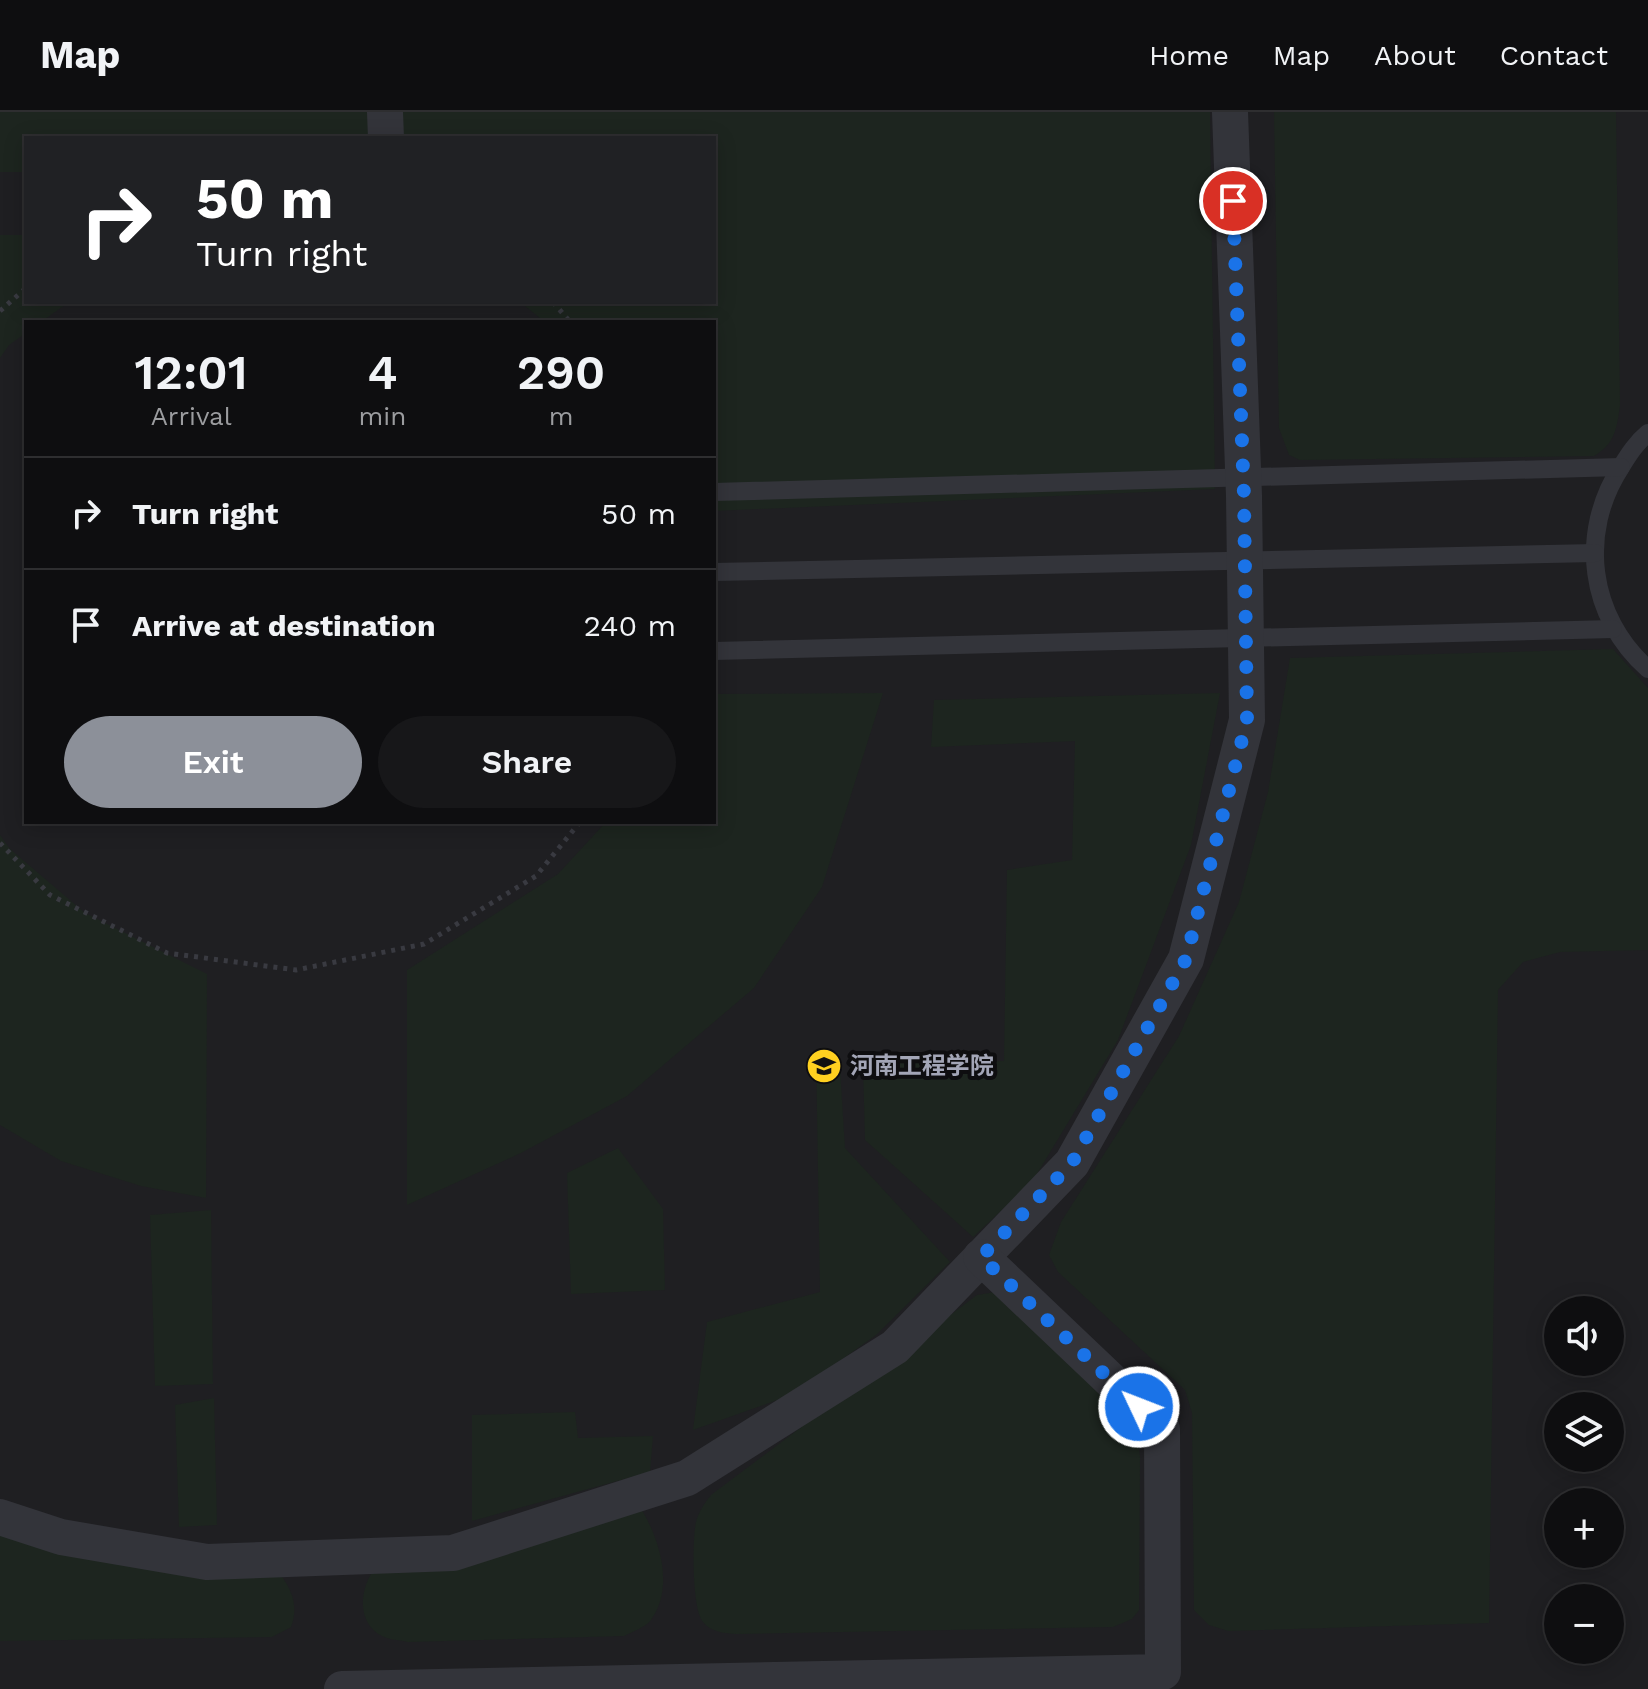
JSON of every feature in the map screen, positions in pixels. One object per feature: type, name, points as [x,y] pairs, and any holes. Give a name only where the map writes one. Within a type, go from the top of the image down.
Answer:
[{"type":"street","points":[[385,112],[386,136]]},
{"type":"street","points":[[0,1517],[61,1537],[207,1562],[453,1553],[687,1478],[895,1347],[1072,1163],[1186,959],[1247,720],[1244,496],[1230,112]]},
{"type":"street","points":[[342,1689],[1163,1672],[1162,1429],[981,1257]]},
{"type":"lane","points":[[1648,433],[1637,442],[1613,478],[1596,520],[1595,553],[1600,597],[1613,629],[1648,669]]},
{"type":"lane","points":[[716,492],[1621,467]]},
{"type":"lane","points":[[716,572],[1595,553]]},
{"type":"lane","points":[[716,651],[1613,629]]},
{"type":"path","points":[[0,311],[24,290]]},
{"type":"path","points":[[555,304],[568,320]]},
{"type":"path","points":[[0,843],[50,895],[167,953],[296,970],[424,944],[536,876],[578,824]]},
{"type":"shaded area","name":"河南工程学院","points":[[0,112],[1648,112],[1648,1689],[0,1689]]},
{"type":"shaded area","points":[[0,112],[368,112],[368,136],[24,136],[24,172],[0,172]]},
{"type":"shaded area","points":[[386,112],[1210,112],[1215,489],[716,511],[716,320],[542,320],[522,304],[716,304],[716,136],[386,136]]},
{"type":"shaded area","points":[[1274,112],[1616,112],[1620,405],[1611,441],[1601,451],[1594,456],[1300,460],[1289,455],[1279,428]]},
{"type":"shaded area","points":[[0,235],[24,235],[24,304],[66,304],[44,320],[24,320],[24,334],[9,345],[0,358]]},
{"type":"shaded area","points":[[1613,649],[1648,688],[1648,950],[1560,952],[1523,962],[1498,990],[1489,1623],[1228,1631],[1209,1625],[1194,1610],[1192,1413],[1185,1390],[1058,1272],[1049,1255],[1061,1222],[1179,1036],[1239,902],[1268,792],[1290,658]]},
{"type":"shaded area","points":[[883,693],[822,887],[754,988],[627,1096],[521,1153],[407,1205],[407,970],[558,874],[604,824],[716,824],[716,694]]},
{"type":"shaded area","points":[[1220,693],[1191,845],[1118,1040],[1032,1182],[973,1237],[865,1140],[863,1064],[1004,1061],[1007,870],[1072,860],[1075,741],[931,747],[934,700]]},
{"type":"shaded area","points":[[0,835],[10,849],[85,913],[207,974],[206,1198],[141,1186],[61,1161],[0,1125]]},
{"type":"shaded area","points":[[816,1051],[839,1052],[845,1148],[950,1262],[876,1335],[794,1394],[693,1430],[707,1322],[820,1292]]},
{"type":"shaded area","points":[[618,1148],[663,1209],[665,1290],[571,1294],[567,1173]]},
{"type":"shaded area","points":[[211,1210],[213,1384],[155,1386],[150,1215]]},
{"type":"shaded area","points":[[995,1292],[1137,1427],[1140,1458],[1139,1610],[1132,1619],[1113,1627],[737,1634],[719,1632],[707,1626],[699,1615],[697,1604],[694,1543],[697,1518],[711,1495],[977,1295]]},
{"type":"shaded area","points":[[214,1398],[217,1525],[179,1527],[175,1405]]},
{"type":"shaded area","points":[[575,1412],[578,1438],[653,1436],[650,1472],[472,1521],[472,1415]]},
{"type":"shaded area","points":[[637,1502],[657,1544],[663,1576],[662,1591],[651,1620],[624,1636],[408,1642],[382,1636],[367,1622],[364,1593],[376,1567]]},
{"type":"shaded area","points":[[0,1519],[271,1562],[291,1592],[294,1618],[291,1627],[272,1637],[0,1641]]},
{"type":"place","name":"河南工程学院","points":[[824,1066]]},
{"type":"route","points":[[1139,1407],[981,1257],[1072,1163],[1186,959],[1247,720],[1244,496],[1233,201]]}]
